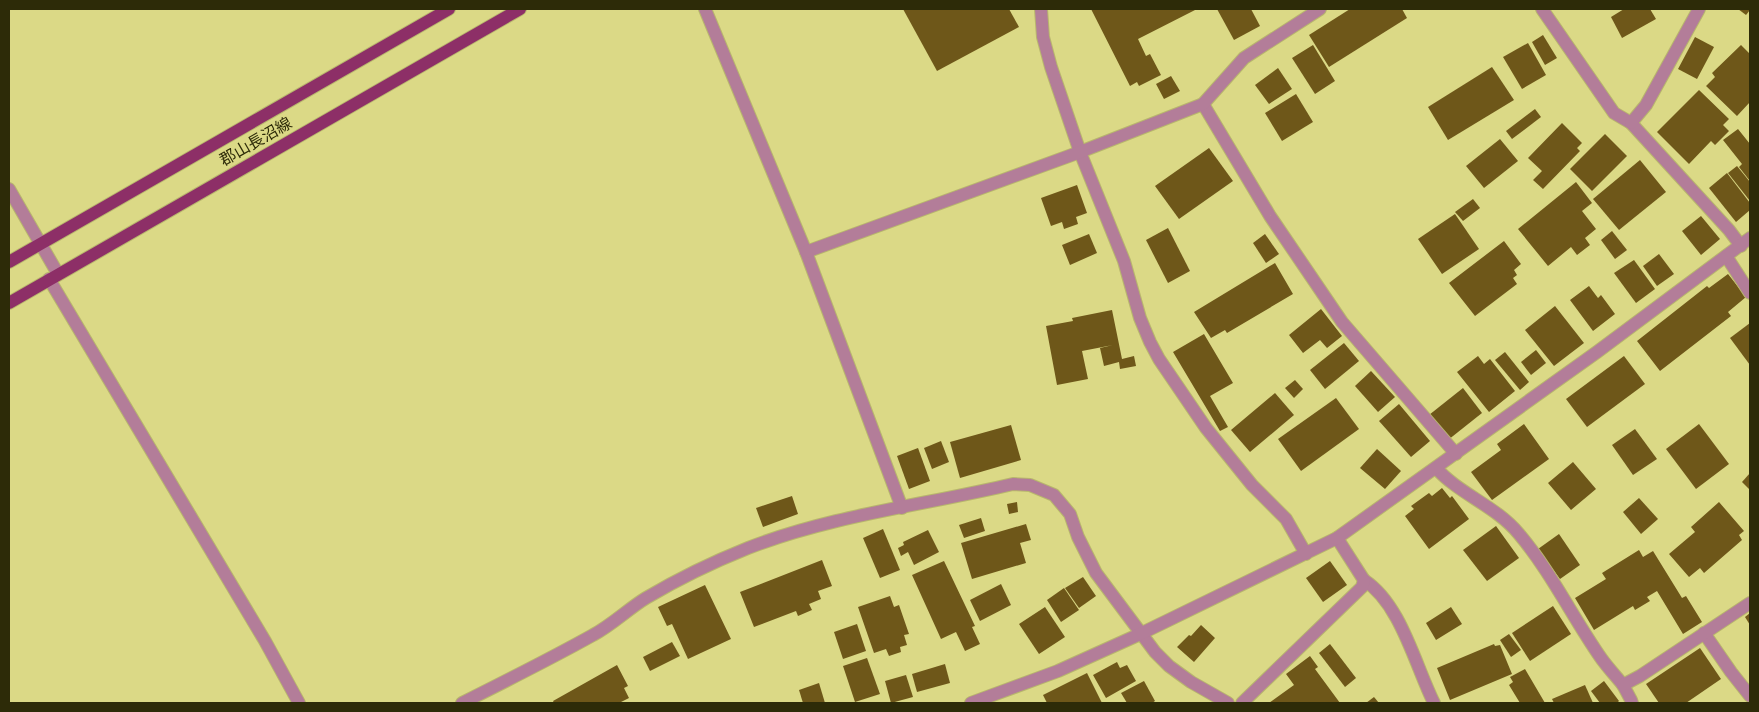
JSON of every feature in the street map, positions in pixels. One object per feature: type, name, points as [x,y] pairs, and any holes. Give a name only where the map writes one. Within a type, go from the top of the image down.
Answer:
[{"type":"main road","name":"郡山長沼線","points":[[9,262],[448,9]]},
{"type":"main road","name":"郡山長沼線","points":[[9,303],[520,9]]},
{"type":"street","points":[[705,9],[806,252],[902,508]]},
{"type":"street","points":[[1040,9],[1043,37],[1051,67],[1080,152],[1124,260],[1140,318],[1159,359],[1206,428],[1246,478],[1286,519],[1306,554]]},
{"type":"street","points":[[806,252],[1080,152],[1203,104],[1244,58],[1320,9]]},
{"type":"street","points":[[971,703],[1058,671],[1142,633],[1336,538],[1456,454],[1746,242],[1729,230],[1631,123],[1614,112],[1542,9]]},
{"type":"street","points":[[1631,123],[1646,105],[1699,9]]},
{"type":"street","points":[[1203,104],[1270,216],[1342,322],[1456,454]]},
{"type":"street","points":[[9,189],[40,244],[54,277],[299,703]]},
{"type":"street","points":[[1726,256],[1750,293]]},
{"type":"street","points":[[1436,468],[1449,481],[1478,500],[1519,533],[1602,659],[1623,685],[1632,703]]},
{"type":"street","points":[[462,703],[595,634],[647,598],[713,564],[777,538],[828,524],[1013,484],[1030,485],[1054,495],[1070,514],[1078,537],[1096,573],[1169,666],[1191,682],[1228,703]]},
{"type":"street","points":[[1336,538],[1364,580],[1373,586],[1386,600],[1418,664],[1422,678],[1434,703]]},
{"type":"street","points":[[1242,703],[1362,587],[1364,580]]},
{"type":"street","points":[[1623,685],[1640,676],[1750,603]]},
{"type":"street","points":[[1704,633],[1750,696]]},
{"type":"building","points":[[903,9],[1009,9],[1019,27],[937,71]]},
{"type":"building","points":[[1091,9],[1197,9],[1138,39],[1146,56],[1150,54],[1161,75],[1139,86],[1137,82],[1130,86]]},
{"type":"building","points":[[1217,9],[1251,9],[1260,26],[1234,40]]},
{"type":"building","points":[[1350,9],[1402,9],[1407,18],[1329,67],[1309,35]]},
{"type":"building","points":[[1624,9],[1650,9],[1656,19],[1622,38],[1611,17]]},
{"type":"building","points":[[1738,9],[1750,9],[1750,10],[1746,15]]},
{"type":"building","points":[[1543,35],[1557,58],[1545,65],[1532,42]]},
{"type":"building","points":[[1695,37],[1714,47],[1697,79],[1678,69]]},
{"type":"building","points":[[1528,43],[1546,75],[1522,89],[1503,57]]},
{"type":"building","points":[[1313,45],[1335,81],[1315,94],[1292,58]]},
{"type":"building","points":[[1741,45],[1750,54],[1750,102],[1737,116],[1706,86],[1715,77],[1712,73]]},
{"type":"building","points":[[1492,67],[1514,100],[1448,140],[1428,107]]},
{"type":"building","points":[[1278,68],[1292,89],[1269,104],[1255,85]]},
{"type":"building","points":[[1171,76],[1180,91],[1164,99],[1156,84]]},
{"type":"building","points":[[1699,90],[1729,119],[1723,125],[1729,131],[1715,145],[1711,141],[1689,164],[1657,132]]},
{"type":"building","points":[[1296,94],[1313,122],[1282,141],[1265,113]]},
{"type":"building","points":[[1535,109],[1541,117],[1512,139],[1506,131]]},
{"type":"building","points":[[1562,123],[1582,143],[1577,148],[1580,151],[1543,189],[1533,180],[1542,171],[1528,158]]},
{"type":"building","points":[[1738,129],[1750,144],[1750,181],[1739,167],[1742,164],[1723,140]]},
{"type":"building","points":[[1605,134],[1627,156],[1592,191],[1570,169]]},
{"type":"building","points":[[1500,139],[1518,161],[1484,188],[1466,166]]},
{"type":"building","points":[[1209,148],[1233,181],[1179,219],[1155,186]]},
{"type":"building","points":[[1640,160],[1666,192],[1619,230],[1593,199]]},
{"type":"building","points":[[1737,166],[1750,182],[1750,201],[1728,173]]},
{"type":"building","points":[[1727,173],[1750,203],[1750,210],[1736,222],[1709,188]]},
{"type":"building","points":[[1576,182],[1592,203],[1582,211],[1596,229],[1585,238],[1590,245],[1577,255],[1571,247],[1548,266],[1518,229]]},
{"type":"building","points":[[1077,185],[1087,213],[1076,217],[1078,224],[1064,229],[1062,222],[1051,226],[1041,198]]},
{"type":"building","points":[[1473,199],[1480,208],[1463,221],[1455,212]]},
{"type":"building","points":[[1455,214],[1479,249],[1442,274],[1418,239]]},
{"type":"building","points":[[1701,216],[1720,239],[1701,255],[1682,231]]},
{"type":"building","points":[[1168,228],[1190,271],[1168,283],[1146,240]]},
{"type":"building","points":[[1612,231],[1627,250],[1615,259],[1601,240]]},
{"type":"building","points":[[1089,234],[1097,253],[1070,265],[1062,245]]},
{"type":"building","points":[[1265,234],[1279,254],[1266,263],[1253,243]]},
{"type":"building","points":[[1504,241],[1521,264],[1514,270],[1517,275],[1513,278],[1517,284],[1475,316],[1449,283]]},
{"type":"building","points":[[1659,254],[1674,274],[1657,286],[1643,266]]},
{"type":"building","points":[[1634,260],[1655,289],[1636,303],[1614,273]]},
{"type":"building","points":[[1275,263],[1293,294],[1227,333],[1225,330],[1211,338],[1194,312]]},
{"type":"building","points":[[1728,274],[1746,297],[1728,312],[1731,316],[1660,371],[1637,341],[1707,286],[1709,288]]},
{"type":"building","points":[[1589,286],[1598,298],[1601,295],[1615,314],[1593,331],[1570,300]]},
{"type":"building","points":[[1555,306],[1584,343],[1554,366],[1525,330]]},
{"type":"building","points":[[1321,309],[1342,336],[1327,348],[1320,340],[1303,353],[1289,335]]},
{"type":"building","points":[[1112,310],[1122,359],[1134,356],[1136,366],[1120,369],[1119,362],[1104,366],[1100,348],[1113,345],[1082,351],[1088,379],[1057,385],[1046,326],[1073,321],[1072,318]]},
{"type":"building","points":[[1750,323],[1750,365],[1730,338]]},
{"type":"building","points":[[1204,334],[1233,383],[1210,396],[1228,427],[1220,431],[1173,352]]},
{"type":"building","points":[[1344,343],[1359,361],[1325,389],[1310,370]]},
{"type":"building","points":[[1536,350],[1546,363],[1531,375],[1521,362]]},
{"type":"building","points":[[1505,352],[1529,382],[1520,390],[1495,360]]},
{"type":"building","points":[[1478,356],[1484,364],[1490,359],[1515,391],[1489,412],[1457,372]]},
{"type":"building","points":[[1624,356],[1645,384],[1587,427],[1566,399]]},
{"type":"building","points":[[1371,371],[1395,397],[1378,412],[1355,386]]},
{"type":"building","points":[[1295,380],[1303,389],[1294,398],[1285,388]]},
{"type":"building","points":[[1463,388],[1482,413],[1448,440],[1429,415]]},
{"type":"building","points":[[1275,393],[1294,415],[1250,452],[1231,430]]},
{"type":"building","points":[[1336,398],[1359,429],[1301,471],[1278,439]]},
{"type":"building","points":[[1399,404],[1430,441],[1411,457],[1379,421]]},
{"type":"building","points":[[1524,424],[1549,459],[1492,500],[1471,472],[1501,450],[1497,444]]},
{"type":"building","points":[[1699,424],[1729,464],[1696,489],[1666,449]]},
{"type":"building","points":[[1011,425],[1021,460],[960,478],[950,442]]},
{"type":"building","points":[[1635,429],[1657,459],[1633,475],[1612,445]]},
{"type":"building","points":[[941,441],[949,462],[932,469],[924,448]]},
{"type":"building","points":[[918,448],[930,481],[909,489],[897,456]]},
{"type":"building","points":[[1377,449],[1401,471],[1385,489],[1360,468]]},
{"type":"building","points":[[1573,462],[1596,489],[1571,510],[1548,483]]},
{"type":"building","points":[[1750,473],[1750,490],[1742,482]]},
{"type":"building","points":[[1442,488],[1450,498],[1452,496],[1469,519],[1429,549],[1405,516],[1414,509],[1411,506],[1429,493],[1432,496]]},
{"type":"building","points":[[792,496],[798,514],[763,527],[756,508]]},
{"type":"building","points":[[1639,498],[1658,519],[1641,534],[1623,512]]},
{"type":"building","points":[[1017,502],[1018,512],[1009,514],[1007,504]]},
{"type":"building","points":[[1719,502],[1744,531],[1739,535],[1742,540],[1704,573],[1700,568],[1689,577],[1669,554],[1695,532],[1691,527]]},
{"type":"building","points":[[981,518],[985,531],[964,538],[959,525]]},
{"type":"building","points":[[1026,524],[1031,540],[1020,543],[1026,563],[972,579],[961,543]]},
{"type":"building","points":[[1496,526],[1519,558],[1487,581],[1463,550]]},
{"type":"building","points":[[883,529],[900,570],[880,578],[863,538]]},
{"type":"building","points":[[928,530],[939,552],[914,565],[908,552],[901,556],[898,548],[904,545],[903,542]]},
{"type":"building","points":[[1559,534],[1580,565],[1560,579],[1538,549]]},
{"type":"building","points":[[1639,550],[1643,557],[1653,551],[1682,598],[1686,596],[1702,622],[1683,634],[1657,591],[1647,597],[1650,601],[1635,610],[1633,606],[1594,630],[1575,598],[1606,579],[1602,573]]},
{"type":"building","points":[[822,560],[832,586],[818,591],[821,599],[809,604],[812,610],[798,616],[796,611],[754,627],[740,592]]},
{"type":"building","points":[[944,561],[975,626],[972,627],[980,644],[965,651],[956,632],[941,639],[912,575]]},
{"type":"building","points":[[1330,561],[1347,585],[1323,602],[1306,578]]},
{"type":"building","points":[[1083,577],[1096,596],[1079,608],[1065,588]]},
{"type":"building","points":[[1001,584],[1011,605],[980,621],[970,600]]},
{"type":"building","points":[[705,585],[731,639],[688,659],[672,624],[667,626],[658,607]]},
{"type":"building","points":[[1064,588],[1079,610],[1061,622],[1047,600]]},
{"type":"building","points":[[890,596],[894,607],[899,605],[909,634],[904,635],[907,645],[900,647],[901,652],[889,656],[886,649],[874,653],[858,607]]},
{"type":"building","points":[[1553,606],[1571,634],[1530,661],[1512,633]]},
{"type":"building","points":[[1045,607],[1065,637],[1039,654],[1019,624]]},
{"type":"building","points":[[1451,607],[1462,624],[1436,640],[1426,623]]},
{"type":"building","points":[[1750,613],[1750,625],[1745,617]]},
{"type":"building","points":[[857,624],[866,651],[843,659],[834,632]]},
{"type":"building","points":[[1201,625],[1215,638],[1194,662],[1177,647]]},
{"type":"building","points":[[1509,634],[1521,650],[1511,657],[1500,640]]},
{"type":"building","points":[[672,642],[680,656],[650,671],[643,657]]},
{"type":"building","points":[[1330,644],[1356,678],[1345,687],[1319,653]]},
{"type":"building","points":[[1494,644],[1495,646],[1500,645],[1512,674],[1450,700],[1437,668]]},
{"type":"building","points":[[1700,648],[1721,679],[1686,703],[1659,703],[1646,684]]},
{"type":"building","points":[[1310,656],[1318,667],[1315,669],[1340,703],[1269,703],[1294,685],[1286,674]]},
{"type":"building","points":[[867,658],[880,694],[855,702],[843,666]]},
{"type":"building","points":[[1117,662],[1120,668],[1127,665],[1136,681],[1106,698],[1093,675]]},
{"type":"building","points":[[945,664],[950,683],[917,692],[912,674]]},
{"type":"building","points":[[617,665],[628,686],[624,688],[629,698],[619,703],[554,703],[553,701]]},
{"type":"building","points":[[1525,669],[1545,703],[1520,703],[1509,685],[1513,682],[1510,677]]},
{"type":"building","points":[[1087,673],[1102,703],[1047,703],[1043,695]]},
{"type":"building","points":[[906,675],[913,697],[891,703],[885,681]]},
{"type":"building","points":[[1144,681],[1155,701],[1152,703],[1127,703],[1121,693]]},
{"type":"building","points":[[1604,681],[1619,701],[1617,703],[1600,703],[1591,691]]},
{"type":"building","points":[[819,683],[825,703],[803,703],[799,690]]},
{"type":"building","points":[[1585,685],[1593,703],[1554,703],[1552,699]]},
{"type":"building","points":[[1374,697],[1379,703],[1366,703]]}]
